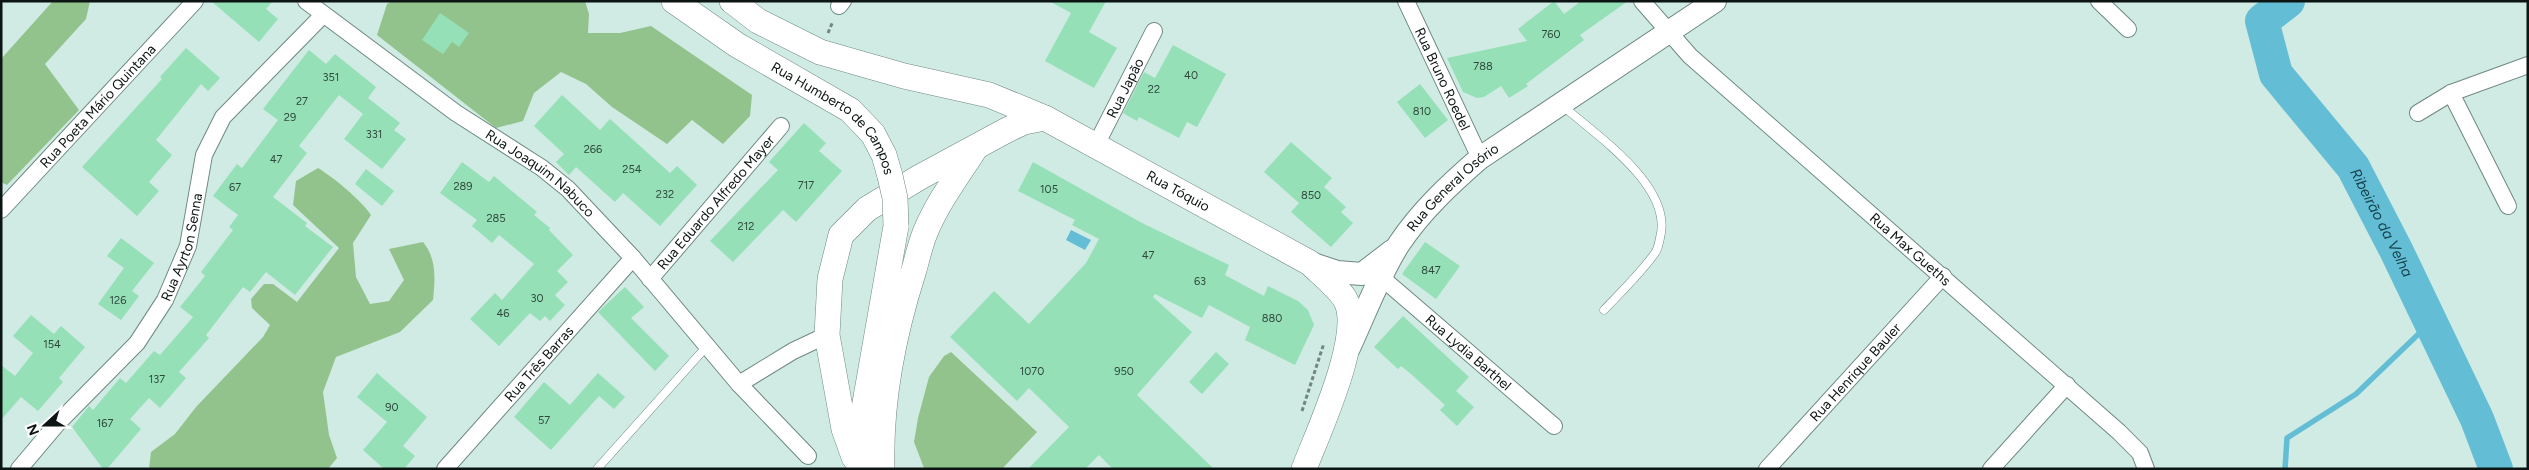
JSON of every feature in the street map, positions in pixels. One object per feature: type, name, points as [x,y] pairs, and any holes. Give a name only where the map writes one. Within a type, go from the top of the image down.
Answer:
[{"type":"main road","name":"Rua Humberto de Campos","points":[[674,1],[736,45],[850,110],[873,134],[884,155],[895,198],[896,226],[862,420],[861,446],[865,469]]},
{"type":"main road","points":[[732,1],[758,21],[820,52],[904,76],[989,95],[1045,118]]},
{"type":"main road","name":"Rua General Osório","points":[[1304,469],[1347,351],[1398,245],[1425,209],[1480,158],[1715,1]]},
{"type":"main road","points":[[865,469],[854,457],[844,428],[827,335],[830,279],[841,235],[867,209],[1007,130],[1024,122],[1045,118]]},
{"type":"main road","name":"Rua Tóquio","points":[[1045,118],[1310,263],[1337,272],[1362,274],[1398,245]]},
{"type":"main road","points":[[882,469],[881,430],[885,397],[904,301],[925,233],[945,194],[976,148]]},
{"type":"main road","name":"Rua Tóquio","points":[[1310,263],[1345,299],[1350,324],[1347,351]]},
{"type":"street","name":"Rua Poeta Mário Quintana","points":[[1,210],[195,1]]},
{"type":"street","name":"Rua Joaquim Nabuco","points":[[306,1],[456,114],[542,168],[568,189],[633,258],[739,384],[808,456]]},
{"type":"street","name":"Rua Bruno Roedel","points":[[1406,1],[1480,158]]},
{"type":"street","name":"Rua Max Gueths","points":[[1642,1],[1670,32],[1678,45],[1690,56],[2067,385],[2140,453],[2146,469]]},
{"type":"street","points":[[2099,1],[2128,29]]},
{"type":"street","name":"Rua Ayrton Senna","points":[[19,469],[58,424],[137,343],[165,300],[188,246],[204,155],[223,117],[323,15]]},
{"type":"street","name":"Rua Japão","points":[[1096,145],[1154,31]]},
{"type":"street","points":[[2418,113],[2451,93],[2528,65]]},
{"type":"street","points":[[2451,93],[2508,206]]},
{"type":"street","name":"Rua Eduardo Alfredo Mayer","points":[[650,279],[781,126]]},
{"type":"street","name":"Rua Três Barras","points":[[445,469],[633,258]]},
{"type":"street","name":"Rua Henrique Bauler","points":[[1767,469],[1943,276]]},
{"type":"street","name":"Rua Lydia Barthel","points":[[1382,278],[1554,426]]},
{"type":"street","points":[[739,384],[793,350],[827,335]]},
{"type":"street","points":[[1991,469],[2067,385]]},
{"type":"lane","points":[[1561,104],[1638,172],[1654,192],[1661,209],[1662,230],[1656,251],[1604,310]]},
{"type":"lane","points":[[597,469],[707,346]]},
{"type":"path","points":[[1300,419],[1325,338]]},
{"type":"green space","points":[[53,1],[90,1],[86,19],[45,64],[79,110],[7,185],[1,182],[1,59]]},
{"type":"green space","points":[[392,1],[585,1],[589,14],[588,33],[620,33],[651,26],[752,95],[750,116],[723,144],[692,120],[667,144],[612,107],[586,84],[561,72],[534,93],[523,121],[496,128],[377,35],[387,4]]},
{"type":"green space","points":[[318,168],[346,189],[371,215],[353,243],[356,277],[370,304],[389,301],[404,280],[389,249],[423,242],[433,262],[433,300],[400,332],[336,357],[323,392],[329,435],[337,458],[328,469],[149,469],[151,452],[175,434],[196,407],[263,337],[270,325],[252,308],[251,299],[264,284],[273,284],[297,302],[339,248],[293,205],[296,181]]},
{"type":"green space","points":[[951,352],[1037,432],[1002,469],[924,468],[914,442],[918,418],[929,377],[944,356]]},
{"type":"water","points":[[1071,230],[1091,240],[1085,250],[1066,240]]},
{"type":"building","points":[[211,1],[273,1],[266,9],[278,19],[259,42]]},
{"type":"building","points":[[1049,1],[1106,1],[1089,32],[1117,48],[1094,88],[1045,61],[1071,13]]},
{"type":"building","points":[[1554,1],[1564,14],[1581,1],[1628,1],[1580,35],[1584,40],[1526,84],[1528,86],[1509,98],[1501,86],[1484,97],[1477,98],[1463,92],[1447,58],[1527,41],[1518,29]]},
{"type":"building","points":[[440,13],[469,33],[459,47],[452,42],[443,54],[422,40]]},
{"type":"building","points":[[1173,45],[1226,74],[1197,127],[1187,122],[1179,138],[1139,117],[1137,121],[1123,113],[1144,72],[1155,78]]},
{"type":"building","points":[[186,48],[220,78],[208,91],[201,84],[156,140],[172,155],[149,182],[159,191],[137,216],[82,167],[162,79],[160,77]]},
{"type":"building","points":[[309,50],[326,64],[335,54],[376,87],[368,98],[400,123],[394,130],[406,139],[382,169],[344,139],[363,114],[339,95],[299,146],[307,153],[273,197],[307,223],[305,226],[333,247],[295,295],[266,272],[250,292],[243,287],[206,335],[209,338],[179,372],[186,378],[160,408],[149,398],[130,419],[141,429],[107,469],[103,469],[72,427],[89,406],[93,410],[120,378],[126,383],[154,351],[160,355],[193,317],[180,307],[205,276],[201,272],[233,230],[229,227],[238,215],[213,196],[237,164],[242,168],[278,120],[263,109]]},
{"type":"building","points":[[1420,84],[1448,120],[1425,138],[1397,102]]},
{"type":"building","points":[[562,95],[600,130],[610,119],[670,173],[677,166],[697,185],[660,226],[623,193],[615,202],[576,167],[569,175],[556,162],[564,154],[534,126]]},
{"type":"building","points":[[804,123],[826,143],[819,151],[842,171],[796,222],[783,210],[733,262],[710,241],[778,170],[769,162]]},
{"type":"building","points":[[1291,142],[1332,178],[1324,187],[1346,207],[1341,212],[1353,223],[1331,247],[1291,212],[1299,203],[1264,172]]},
{"type":"building","points":[[462,162],[489,182],[494,176],[537,212],[534,215],[550,228],[549,230],[573,255],[557,271],[568,282],[555,295],[565,305],[550,321],[545,316],[540,321],[530,313],[499,346],[470,319],[495,293],[502,300],[534,264],[499,235],[492,243],[472,226],[477,220],[440,193]]},
{"type":"building","points":[[1033,162],[1142,223],[1229,265],[1225,275],[1264,296],[1268,286],[1298,301],[1308,310],[1314,325],[1295,365],[1245,340],[1250,327],[1209,305],[1202,318],[1155,294],[1153,297],[1192,332],[1137,395],[1214,469],[1113,469],[1099,455],[1085,469],[1028,469],[1069,427],[1029,388],[1017,401],[950,337],[994,291],[1029,324],[1086,263],[1099,239],[1072,225],[1075,220],[1018,191]]},
{"type":"building","points":[[366,169],[394,191],[382,206],[355,184]]},
{"type":"building","points":[[121,238],[154,263],[132,291],[139,296],[121,320],[98,304],[124,268],[107,256]]},
{"type":"building","points":[[1425,242],[1460,266],[1436,299],[1402,274]]},
{"type":"building","points":[[625,287],[644,307],[631,318],[669,356],[655,371],[598,312]]},
{"type":"building","points":[[31,315],[54,334],[61,326],[85,347],[59,378],[63,382],[38,411],[21,397],[1,420],[1,365],[15,376],[33,353],[13,336]]},
{"type":"building","points":[[1403,316],[1469,377],[1456,391],[1474,407],[1457,426],[1440,410],[1445,405],[1411,374],[1401,366],[1398,369],[1374,347]]},
{"type":"building","points":[[1216,352],[1229,364],[1202,394],[1189,382]]},
{"type":"building","points":[[377,373],[427,417],[403,446],[415,456],[404,469],[384,469],[363,450],[387,422],[357,397]]},
{"type":"building","points":[[598,373],[625,397],[614,409],[599,396],[551,450],[514,417],[544,382],[570,405]]},
{"type":"waterway","name":"Ribeirão da Velha","points":[[2288,1],[2262,21],[2276,74],[2353,167],[2396,250],[2477,419],[2496,469]]},
{"type":"waterway","points":[[2285,469],[2287,438],[2356,394],[2431,322]]}]
